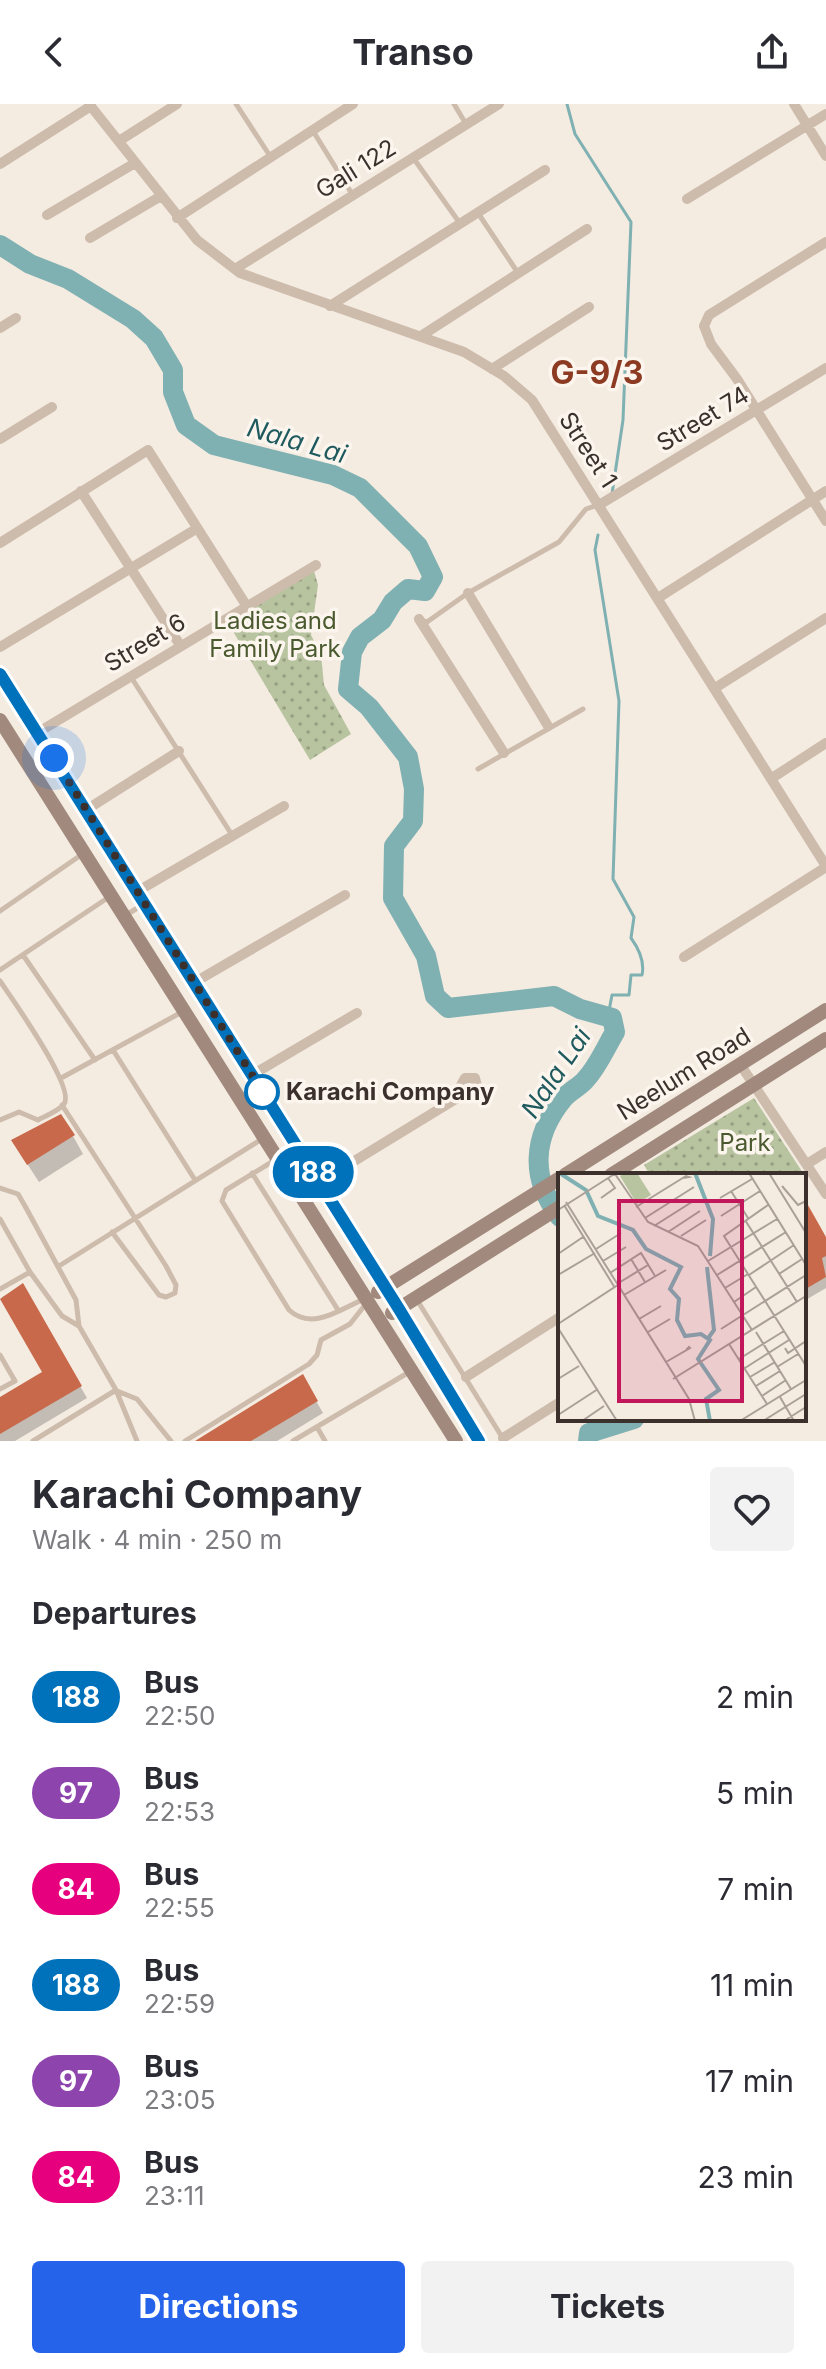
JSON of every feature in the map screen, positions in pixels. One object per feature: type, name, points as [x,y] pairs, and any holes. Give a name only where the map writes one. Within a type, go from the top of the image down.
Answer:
[{"type":"main road","points":[[0,674],[479,1441]]},
{"type":"main road","points":[[0,720],[456,1441]]},
{"type":"main road","name":"Neelum Road","points":[[567,1173],[826,1010]]},
{"type":"main road","name":"Neelum Road","points":[[614,1173],[826,1039]]},
{"type":"main road","name":"Neelum Road","points":[[367,1298],[558,1179]]},
{"type":"main road","points":[[381,1320],[558,1208]]},
{"type":"street","points":[[119,141],[177,104]]},
{"type":"street","points":[[177,218],[353,104]]},
{"type":"street","name":"Gali 122","points":[[235,269],[499,104]]},
{"type":"street","points":[[794,104],[826,156]]},
{"type":"street","points":[[0,164],[90,105]]},
{"type":"street","name":"Street 1","points":[[90,105],[177,218],[197,240],[235,269],[263,283],[464,352],[532,400],[826,866]]},
{"type":"street","points":[[687,199],[826,114]]},
{"type":"street","points":[[47,215],[135,163]]},
{"type":"street","points":[[330,306],[545,170]]},
{"type":"street","points":[[90,238],[161,196]]},
{"type":"street","points":[[421,336],[587,229]]},
{"type":"street","points":[[826,242],[709,315],[704,326],[711,344],[757,410],[826,521]]},
{"type":"street","points":[[492,369],[589,307]]},
{"type":"street","points":[[0,328],[16,318]]},
{"type":"street","name":"Street 74","points":[[599,505],[826,368]]},
{"type":"street","points":[[0,439],[52,407]]},
{"type":"street","points":[[0,543],[144,450],[150,453],[246,605]]},
{"type":"street","points":[[81,491],[180,645]]},
{"type":"street","points":[[658,598],[826,491]]},
{"type":"street","points":[[0,647],[129,566],[196,529]]},
{"type":"street","name":"Street 6","points":[[37,733],[316,565]]},
{"type":"street","points":[[468,593],[548,726]]},
{"type":"street","points":[[715,688],[826,618]]},
{"type":"street","points":[[419,619],[504,753]]},
{"type":"street","points":[[772,778],[826,743]]},
{"type":"street","points":[[86,810],[179,751]]},
{"type":"street","points":[[142,897],[232,835],[284,806]]},
{"type":"street","points":[[684,957],[826,866]]},
{"type":"street","points":[[195,982],[345,895]]},
{"type":"street","points":[[250,1071],[357,1013]]},
{"type":"street","points":[[740,1064],[826,1194]]},
{"type":"street","points":[[320,1182],[477,1086],[475,1078],[465,1078],[453,1100]]},
{"type":"street","points":[[807,1164],[826,1152]]},
{"type":"street","points":[[466,1377],[558,1318]]},
{"type":"street","points":[[503,1438],[558,1403]]},
{"type":"lane","points":[[236,104],[270,156]]},
{"type":"lane","points":[[454,104],[467,125]]},
{"type":"lane","points":[[312,130],[353,195]]},
{"type":"lane","points":[[412,157],[460,223]]},
{"type":"lane","points":[[477,212],[518,273]]},
{"type":"lane","points":[[419,619],[427,622],[468,593],[559,542],[586,509],[599,505]]},
{"type":"lane","points":[[130,676],[232,835]]},
{"type":"lane","points":[[478,769],[548,726],[583,709]]},
{"type":"lane","points":[[0,911],[86,852]]},
{"type":"lane","points":[[0,970],[113,895]]},
{"type":"lane","points":[[126,915],[142,897]]},
{"type":"lane","points":[[23,955],[95,1060]]},
{"type":"lane","points":[[0,981],[63,1077],[66,1099],[38,1120],[19,1112],[0,1120]]},
{"type":"lane","points":[[63,1077],[185,1010]]},
{"type":"lane","points":[[113,1050],[195,1180]]},
{"type":"lane","points":[[228,1077],[250,1071]]},
{"type":"lane","points":[[62,1105],[136,1217],[176,1285],[175,1293],[166,1297],[159,1295],[112,1232]]},
{"type":"lane","points":[[59,1266],[265,1136]]},
{"type":"lane","points":[[279,1158],[226,1190],[222,1201],[289,1310],[305,1320],[316,1320],[367,1298]]},
{"type":"lane","points":[[252,1173],[338,1310]]},
{"type":"lane","points":[[0,1188],[18,1194],[59,1266],[76,1300],[79,1326],[116,1390],[137,1441]]},
{"type":"lane","points":[[0,1219],[30,1272],[62,1316],[79,1326]]},
{"type":"lane","points":[[0,1289],[30,1272]]},
{"type":"lane","points":[[415,1297],[503,1438]]},
{"type":"lane","points":[[185,1441],[309,1364],[317,1355],[321,1340],[350,1324],[363,1311],[367,1298]]},
{"type":"lane","points":[[0,1355],[15,1381],[0,1389]]},
{"type":"lane","points":[[293,1441],[412,1370]]},
{"type":"lane","points":[[33,1441],[116,1390]]},
{"type":"lane","points":[[116,1390],[137,1399],[171,1441]]},
{"type":"lane","points":[[317,1427],[325,1441]]},
{"type":"green space","name":"Ladies and Family Park","points":[[314,571],[318,585],[311,635],[321,655],[324,685],[351,734],[310,760],[228,623]]},
{"type":"green space","name":"Park","points":[[754,1098],[803,1173],[649,1173],[644,1165]]},
{"type":"building","points":[[61,1114],[75,1135],[27,1165],[11,1140]]},
{"type":"building","points":[[806,1202],[826,1237],[826,1256],[822,1258],[826,1277],[806,1289]]},
{"type":"building","points":[[23,1283],[82,1386],[0,1434],[0,1397],[42,1372],[0,1299]]},
{"type":"building","points":[[303,1374],[318,1401],[251,1441],[195,1441]]},
{"type":"waterway","points":[[567,104],[575,134],[631,222],[623,420],[612,494]]},
{"type":"waterway","name":"Nala Lai","points":[[0,245],[30,264],[68,279],[133,319],[154,338],[173,370],[173,392],[186,425],[214,445],[333,475],[360,488],[418,546],[433,577],[425,591],[408,589],[393,602],[382,620],[360,637],[352,652],[348,689],[369,707],[408,757],[414,789],[413,821],[394,846],[393,898],[426,956],[435,996],[448,1008],[554,996],[580,1009],[612,1018],[615,1032],[602,1056],[586,1079],[565,1096],[545,1128],[539,1158],[540,1173],[543,1188],[558,1214]]},
{"type":"waterway","points":[[598,535],[595,550],[619,701],[613,879],[634,917],[631,938],[643,965],[642,975],[631,975],[629,995],[612,995],[608,1016]]},
{"type":"waterway","name":"Nala Lai","points":[[588,1441],[589,1433],[628,1421]]},
{"type":"bus line","name":"188","points":[[0,674],[475,1430],[479,1441]]},
{"type":"place","name":"Karachi Company","points":[[262,1092]]},
{"type":"district","name":"G-9/3","points":[[597,373]]},
{"type":"route","points":[[54,758],[269,1102],[262,1092]]}]
